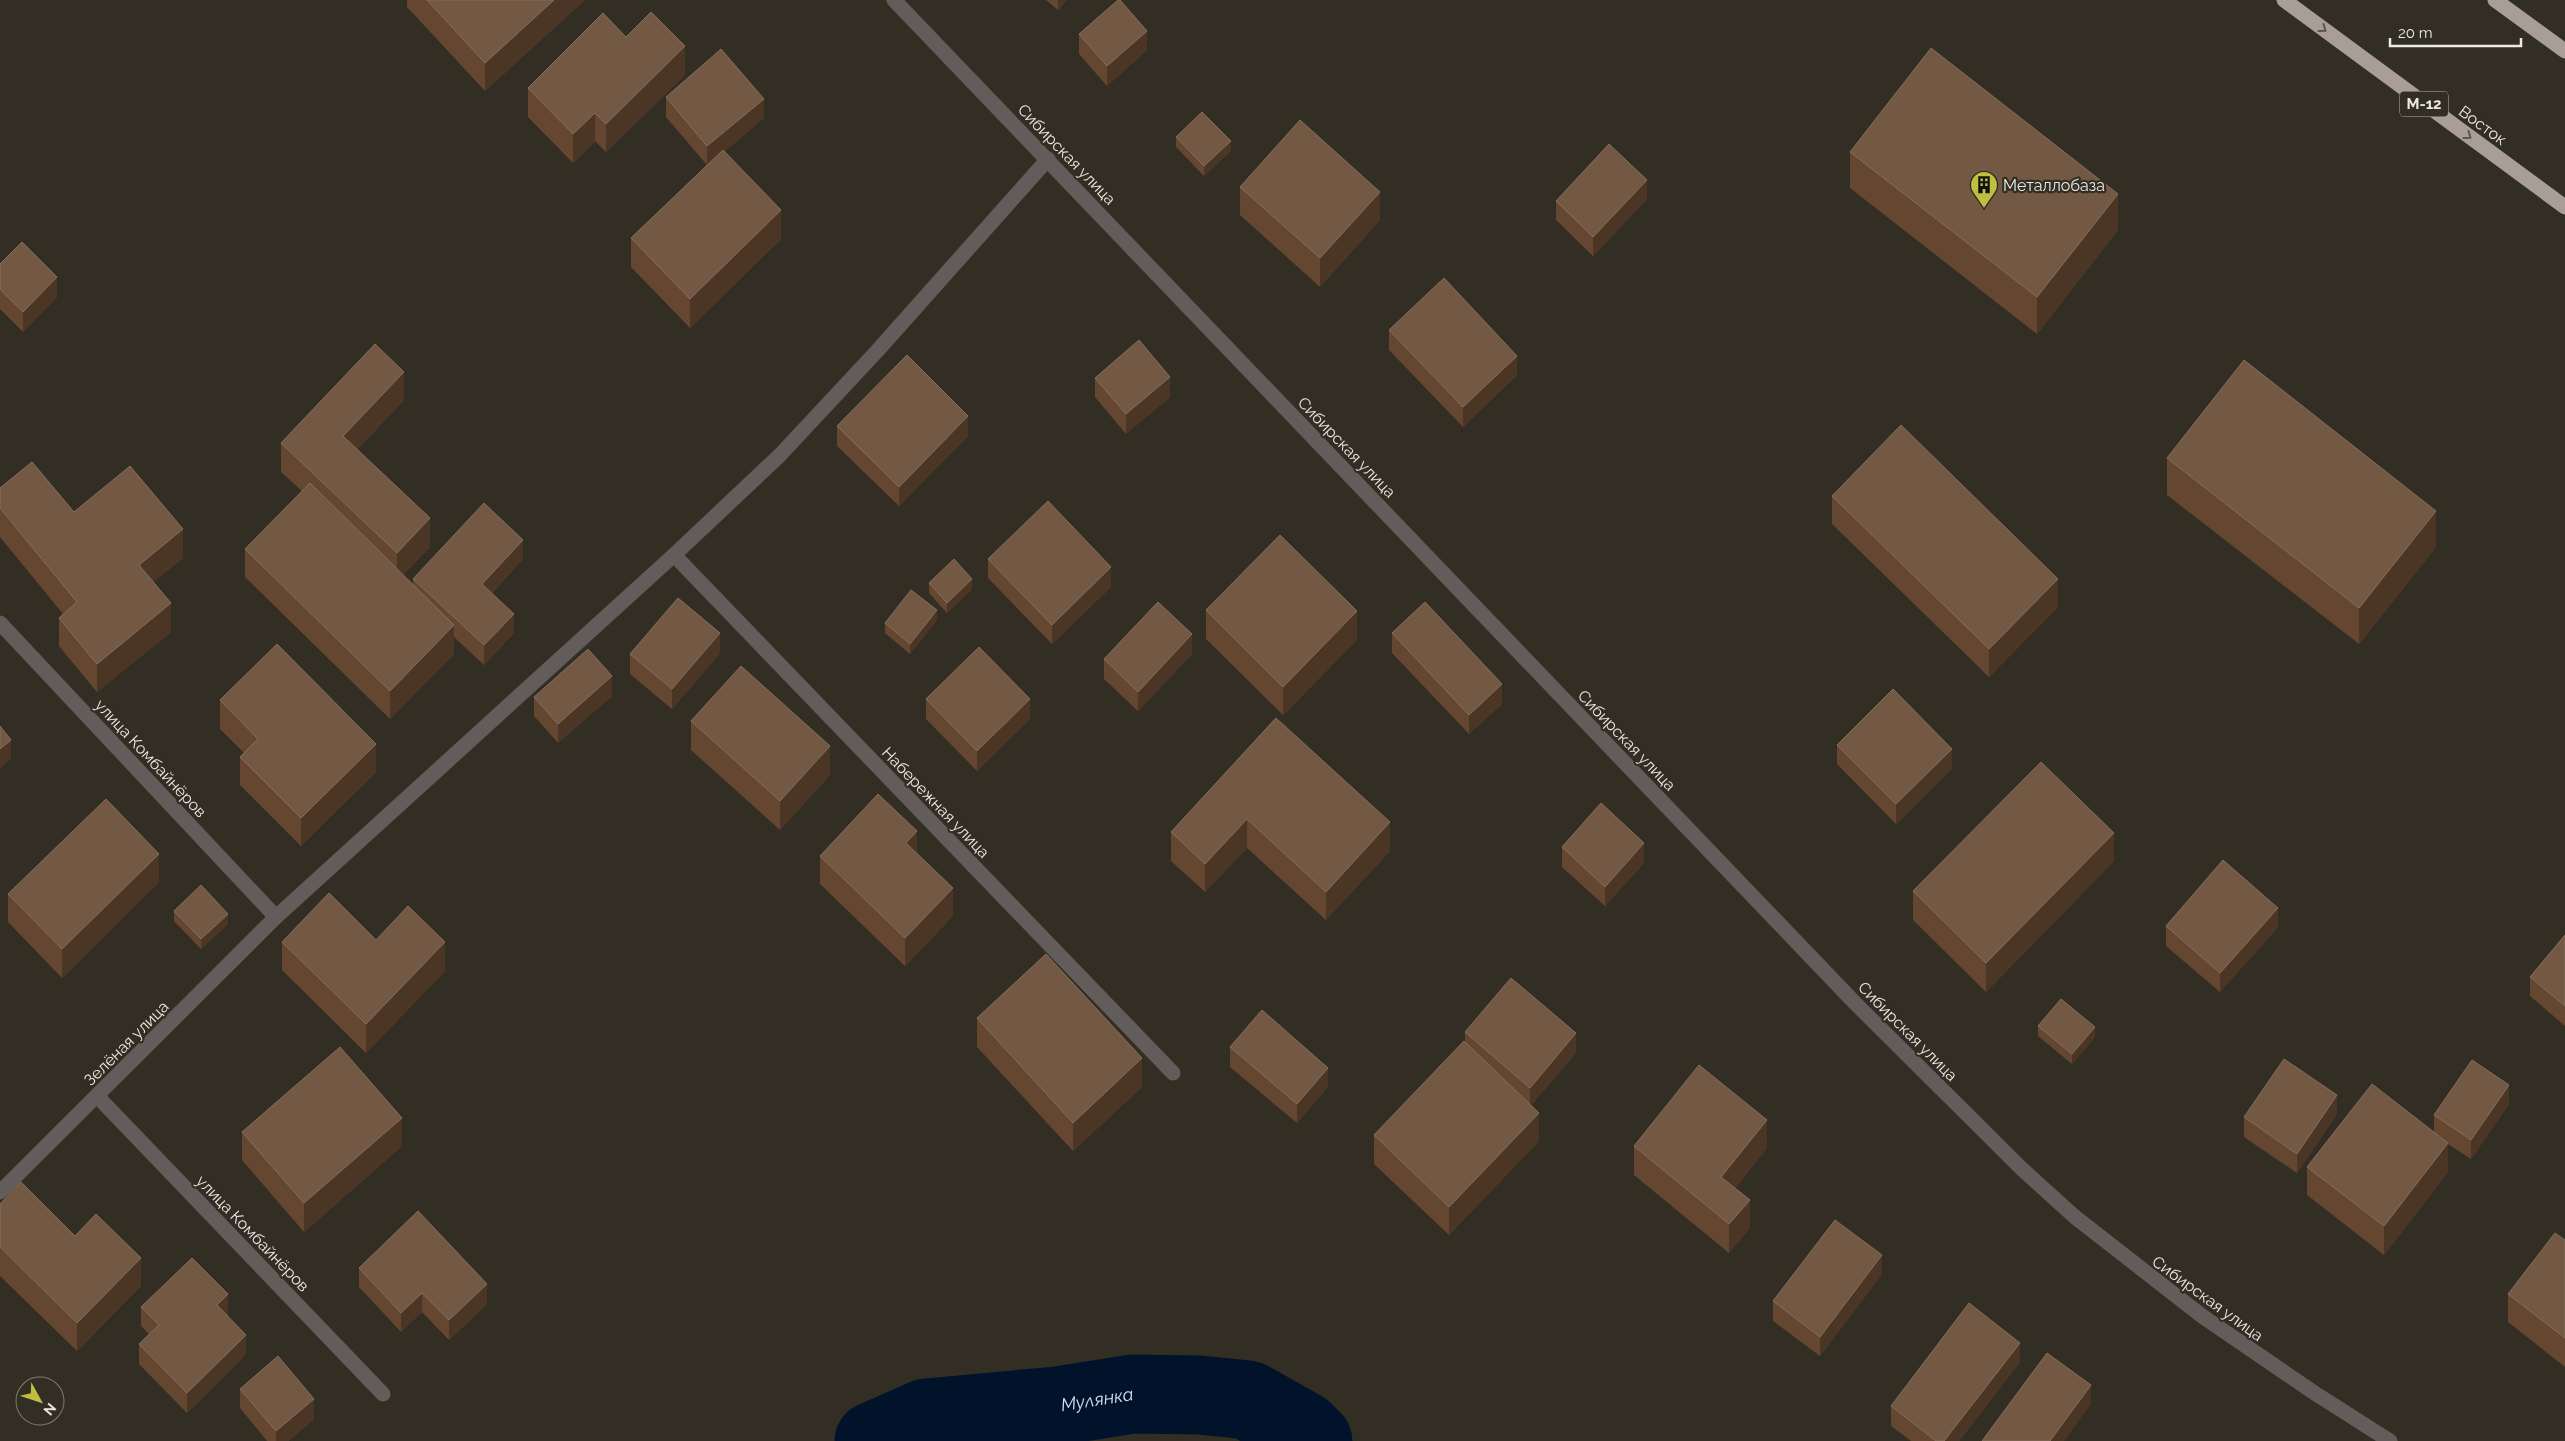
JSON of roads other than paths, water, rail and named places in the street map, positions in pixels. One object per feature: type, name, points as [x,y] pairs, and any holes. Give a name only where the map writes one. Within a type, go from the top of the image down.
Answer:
[{"type":"highway","name":"Восток","points":[[2284,0],[2565,207]]},
{"type":"highway","points":[[2495,0],[2565,52]]},
{"type":"street","name":"Сибирская улица","points":[[894,0],[1855,1004],[2022,1169],[2082,1222],[2202,1316],[2313,1392],[2390,1441]]},
{"type":"street","name":"Зелёная улица","points":[[0,1192],[98,1097],[276,917],[674,555],[793,441],[878,350],[1048,159]]},
{"type":"street","name":"Набережная улица","points":[[674,555],[1173,1072]]},
{"type":"street","name":"улица Комбайнёров","points":[[0,623],[276,917]]},
{"type":"street","name":"улица Комбайнёров","points":[[98,1097],[383,1394]]},
{"type":"waterway","name":"Мулянка","points":[[874,1441],[926,1418],[1057,1406],[1133,1394],[1200,1395],[1248,1400],[1303,1431],[1313,1441]]},
{"type":"place","name":"Металлобаза","points":[[1984,209]]}]
